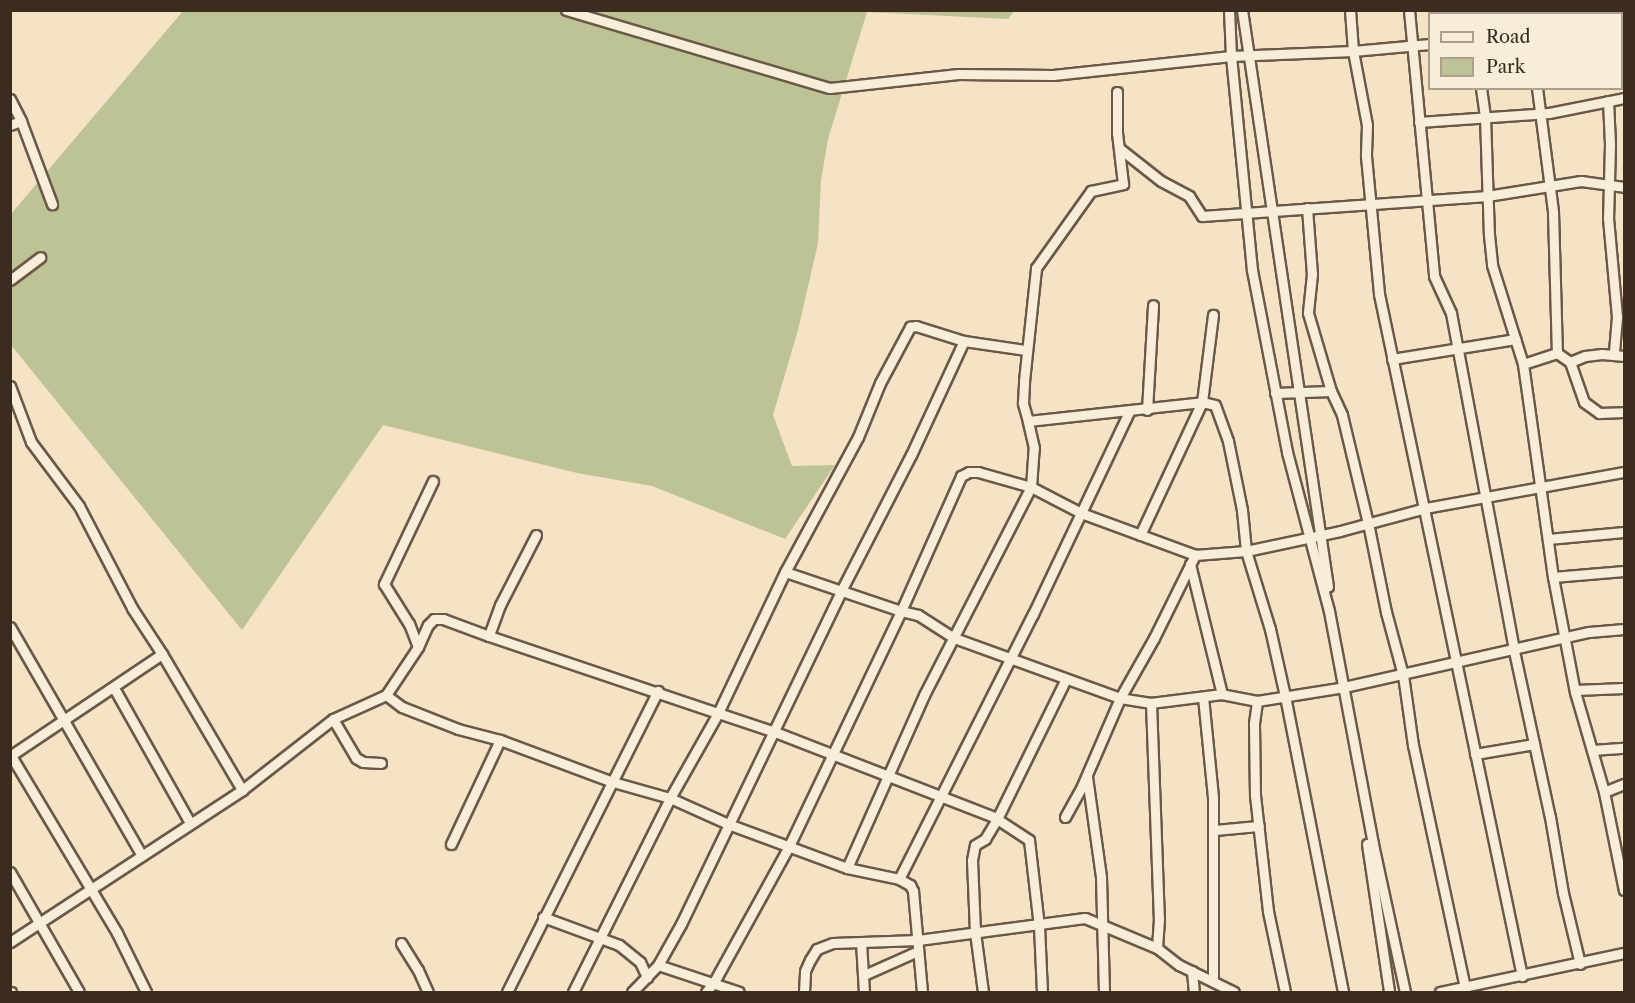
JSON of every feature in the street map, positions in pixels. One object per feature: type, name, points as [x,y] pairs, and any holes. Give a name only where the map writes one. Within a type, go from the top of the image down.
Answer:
[{"type":"street","points":[[566,10],[830,88],[958,74],[1053,75],[1231,56],[1353,51],[1428,44]]},
{"type":"street","points":[[1229,10],[1231,56],[1252,270],[1287,452],[1329,611],[1372,844],[1405,993]]},
{"type":"street","points":[[1242,10],[1389,993]]},
{"type":"street","points":[[1350,10],[1353,51],[1367,125],[1366,156],[1379,294],[1522,976]]},
{"type":"street","points":[[1409,10],[1434,276],[1451,313],[1514,651],[1563,893],[1580,964]]},
{"type":"street","points":[[1481,90],[1485,117],[1492,265],[1523,364],[1553,577],[1575,690],[1604,792],[1624,890]]},
{"type":"street","points":[[1537,90],[1553,212],[1557,353]]},
{"type":"street","points":[[847,868],[888,774],[1031,487],[1034,448],[1023,403],[1026,350],[1036,268],[1090,191],[1123,184],[1117,92]]},
{"type":"street","points":[[1419,122],[1452,122],[1485,117],[1540,114],[1624,98]]},
{"type":"street","points":[[10,99],[21,121],[52,204]]},
{"type":"street","points":[[1570,362],[1585,356],[1619,356],[1608,218],[1608,101]]},
{"type":"street","points":[[10,125],[21,121]]},
{"type":"street","points":[[1119,148],[1161,181],[1189,196],[1203,216],[1487,196],[1581,181],[1624,187]]},
{"type":"street","points":[[1307,208],[1312,273],[1308,313],[1331,391],[1342,415],[1368,523],[1386,612],[1403,675],[1413,745],[1465,988]]},
{"type":"street","points":[[10,280],[39,257]]},
{"type":"street","points":[[1148,410],[1153,305]]},
{"type":"street","points":[[1140,535],[1202,402],[1213,315]]},
{"type":"street","points":[[573,993],[670,798],[718,713],[785,572],[858,436],[880,383],[910,327],[916,326],[964,341],[1026,350]]},
{"type":"street","points":[[1392,359],[1515,339]]},
{"type":"street","points":[[632,993],[658,964],[681,924],[841,591],[911,455],[964,341]]},
{"type":"street","points":[[1557,353],[1570,362],[1584,402],[1599,413],[1624,412]]},
{"type":"street","points":[[1523,364],[1557,353]]},
{"type":"street","points":[[10,386],[31,442],[79,506],[132,608],[162,654],[242,790]]},
{"type":"street","points":[[1275,393],[1331,391]]},
{"type":"street","points":[[1028,421],[1148,410],[1202,402],[1215,405],[1225,431],[1242,510],[1246,551],[1270,629],[1285,696],[1342,993]]},
{"type":"street","points":[[899,879],[1129,412]]},
{"type":"street","points":[[706,993],[789,846],[901,611],[961,476],[969,472],[978,472],[1031,487],[1080,513],[1140,535],[1192,559],[1246,551],[1425,508],[1624,472]]},
{"type":"street","points":[[418,647],[409,624],[384,584],[433,481]]},
{"type":"street","points":[[1548,539],[1624,532]]},
{"type":"street","points":[[489,636],[500,605],[536,535]]},
{"type":"street","points":[[1192,559],[1222,694]]},
{"type":"street","points":[[1065,818],[1120,698],[1192,559]]},
{"type":"street","points":[[1553,577],[1624,571]]},
{"type":"street","points":[[785,572],[918,615],[954,638],[1066,679],[1120,698],[1151,703],[1222,694],[1257,701],[1403,675],[1589,632],[1624,629]]},
{"type":"street","points":[[10,942],[42,924],[89,889],[242,790],[333,719],[386,695],[418,647],[428,625],[434,619],[443,619],[601,675],[658,691],[775,732],[942,795],[997,819],[1029,840],[1039,926],[1042,993]]},
{"type":"street","points":[[10,627],[142,856]]},
{"type":"street","points":[[146,993],[117,933],[11,755],[162,654]]},
{"type":"street","points":[[983,993],[975,932],[972,860],[975,845],[985,839],[997,819],[1066,679]]},
{"type":"street","points":[[114,688],[190,824]]},
{"type":"street","points":[[1575,690],[1624,688]]},
{"type":"street","points":[[507,993],[658,691]]},
{"type":"street","points":[[386,695],[402,707],[436,720],[500,740],[613,782],[670,798],[728,824],[847,868],[899,879],[909,885],[913,891],[922,993]]},
{"type":"street","points":[[1203,697],[1214,830],[1213,981]]},
{"type":"street","points":[[1257,701],[1254,764],[1259,826],[1268,911],[1285,993]]},
{"type":"street","points":[[1151,703],[1159,919],[1157,948]]},
{"type":"street","points":[[333,719],[356,758],[363,762],[381,763]]},
{"type":"street","points":[[451,844],[500,740]]},
{"type":"street","points":[[1474,754],[1534,744]]},
{"type":"street","points":[[1592,750],[1624,747]]},
{"type":"street","points":[[1086,775],[1101,877],[1104,993]]},
{"type":"street","points":[[1604,792],[1624,784]]},
{"type":"street","points":[[1214,830],[1259,826]]},
{"type":"street","points":[[10,872],[42,924],[79,993]]},
{"type":"street","points":[[543,917],[619,945],[640,962],[647,977]]},
{"type":"street","points":[[804,993],[805,971],[817,949],[833,943],[918,940],[1039,926],[1085,918],[1103,923],[1157,948],[1179,965],[1234,993]]},
{"type":"street","points":[[861,942],[864,993]]},
{"type":"street","points":[[401,943],[418,970],[428,993]]},
{"type":"street","points":[[864,975],[918,951]]},
{"type":"street","points":[[1440,993],[1624,953]]},
{"type":"street","points":[[658,964],[714,982],[739,993]]},
{"type":"street","points":[[1192,971],[1194,993]]},
{"type":"street","points":[[1497,981],[1500,993]]},
{"type":"green space","points":[[183,11],[1014,11],[1008,19],[867,12],[828,139],[821,180],[818,243],[798,330],[773,415],[792,466],[835,465],[785,539],[652,486],[577,473],[383,425],[242,630],[11,345],[11,214]]}]
